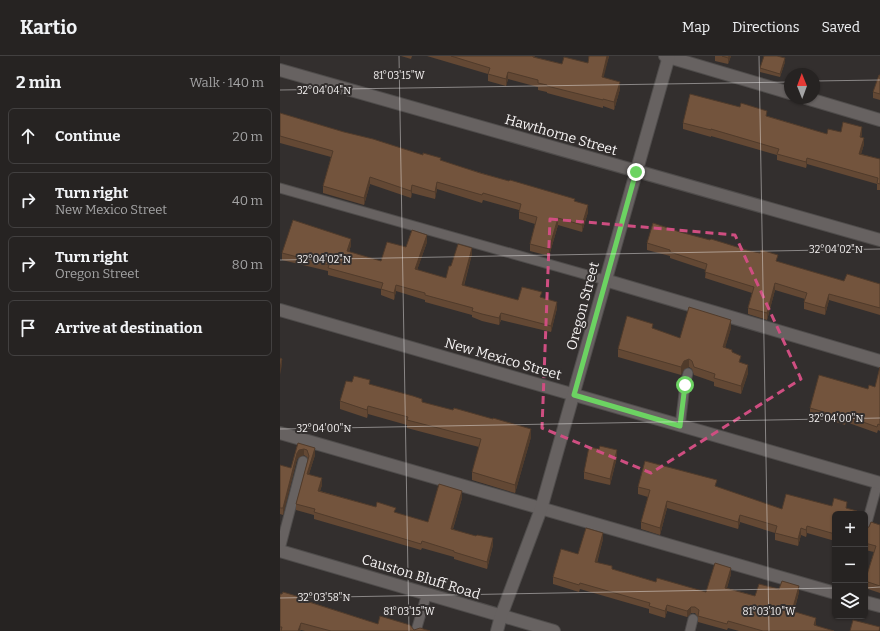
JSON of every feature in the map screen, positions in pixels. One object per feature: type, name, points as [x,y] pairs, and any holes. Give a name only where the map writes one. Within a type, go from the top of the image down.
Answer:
[{"type":"street","points":[[668,56],[784,91]]},
{"type":"street","name":"Oregon Street","points":[[497,631],[501,616],[541,509],[668,56]]},
{"type":"street","name":"Hawthorne Street","points":[[280,70],[880,240]]},
{"type":"street","points":[[820,102],[880,120]]},
{"type":"street","points":[[605,280],[880,361]]},
{"type":"street","name":"New Mexico Street","points":[[280,310],[879,483]]},
{"type":"street","points":[[280,433],[832,592]]},
{"type":"street","name":"Causton Bluff Road","points":[[280,550],[554,631]]},
{"type":"street","points":[[868,603],[880,606]]},
{"type":"lane","points":[[280,188],[605,280]]},
{"type":"lane","points":[[680,426],[688,373]]},
{"type":"lane","points":[[280,550],[303,461]]},
{"type":"lane","points":[[868,520],[879,483]]},
{"type":"lane","points":[[416,631],[427,593]]},
{"type":"lane","points":[[690,631],[694,619]]},
{"type":"highlighted area","points":[[550,219],[735,235],[801,379],[651,473],[542,428]]},
{"type":"building","points":[[451,56],[533,56],[562,64],[564,57],[588,63],[589,56],[607,56],[602,77],[620,82],[614,102],[547,86],[538,83],[538,80],[508,72],[506,79],[488,74],[490,68]]},
{"type":"building","points":[[764,56],[777,56],[785,58],[780,74],[760,68]]},
{"type":"building","points":[[880,75],[880,94],[873,92]]},
{"type":"building","points":[[690,94],[740,107],[741,103],[767,111],[766,116],[827,134],[828,129],[841,132],[843,122],[862,127],[860,137],[864,138],[859,154],[880,159],[880,184],[877,183],[878,178],[807,158],[806,162],[777,154],[779,149],[711,129],[683,123]]},
{"type":"building","points":[[280,113],[373,139],[423,155],[423,153],[441,158],[440,160],[480,173],[575,199],[574,201],[588,205],[582,225],[558,218],[549,249],[530,244],[537,217],[519,212],[521,204],[483,193],[482,195],[437,182],[435,192],[412,185],[411,191],[370,177],[364,198],[323,186],[333,151],[280,136]]},
{"type":"building","points":[[293,220],[351,239],[347,251],[381,261],[387,242],[406,247],[412,230],[427,235],[415,269],[446,278],[458,244],[472,248],[462,285],[518,300],[522,287],[542,292],[540,297],[557,302],[551,326],[501,313],[499,318],[482,314],[472,311],[473,308],[425,295],[425,293],[396,285],[394,293],[381,289],[383,283],[328,268],[329,265],[282,253]]},
{"type":"building","points":[[653,223],[750,251],[760,253],[761,250],[778,255],[776,261],[844,281],[847,274],[880,284],[880,308],[829,294],[825,308],[804,302],[807,293],[775,283],[767,313],[748,308],[754,287],[705,272],[707,264],[647,243]]},
{"type":"building","points":[[689,307],[731,320],[723,347],[732,350],[732,352],[741,356],[739,362],[748,365],[741,386],[714,378],[715,374],[694,367],[692,361],[689,359],[684,361],[681,367],[618,349],[627,316],[653,324],[652,328],[680,338]]},
{"type":"building","points":[[880,367],[880,425],[878,424],[877,427],[846,416],[845,418],[810,408],[819,375],[868,389],[869,385],[875,387]]},
{"type":"building","points":[[354,376],[370,380],[369,384],[422,399],[422,402],[453,410],[454,408],[531,429],[515,485],[472,472],[481,439],[407,420],[408,417],[368,406],[367,410],[340,401],[346,381],[352,382]]},
{"type":"building","points":[[298,443],[315,448],[307,474],[322,478],[318,491],[376,507],[377,502],[396,508],[394,512],[428,522],[439,484],[462,491],[451,529],[476,536],[493,538],[487,562],[422,541],[421,544],[314,512],[315,509],[296,504],[309,456],[307,450],[304,449],[299,450],[297,453],[283,508],[280,508],[280,465],[291,468]]},
{"type":"building","points":[[600,446],[617,450],[610,479],[584,472],[589,447],[599,449]]},
{"type":"building","points":[[645,461],[717,480],[715,486],[782,509],[786,494],[832,506],[834,498],[847,502],[846,508],[857,511],[832,511],[832,533],[807,526],[806,530],[801,528],[798,539],[775,533],[777,526],[740,515],[738,522],[667,501],[660,528],[641,522],[650,490],[638,487]]},
{"type":"building","points":[[871,522],[880,525],[880,586],[868,582],[868,571],[876,546],[868,544],[869,527]]},
{"type":"building","points":[[586,528],[603,533],[595,562],[612,566],[612,569],[656,582],[657,578],[706,592],[715,563],[731,568],[725,588],[755,596],[759,584],[779,589],[782,581],[799,586],[792,611],[816,618],[814,625],[834,631],[763,631],[728,621],[727,624],[698,616],[699,610],[695,607],[691,607],[687,611],[667,605],[665,611],[649,606],[650,603],[553,577],[561,549],[578,554]]},
{"type":"building","points":[[283,592],[378,624],[380,616],[410,625],[414,630],[420,628],[430,631],[331,631],[301,623],[298,631],[281,631],[280,594]]},
{"type":"building","points":[[853,620],[880,627],[879,631],[850,631]]},
{"type":"route","points":[[636,172],[574,395],[680,426],[685,385]]}]
